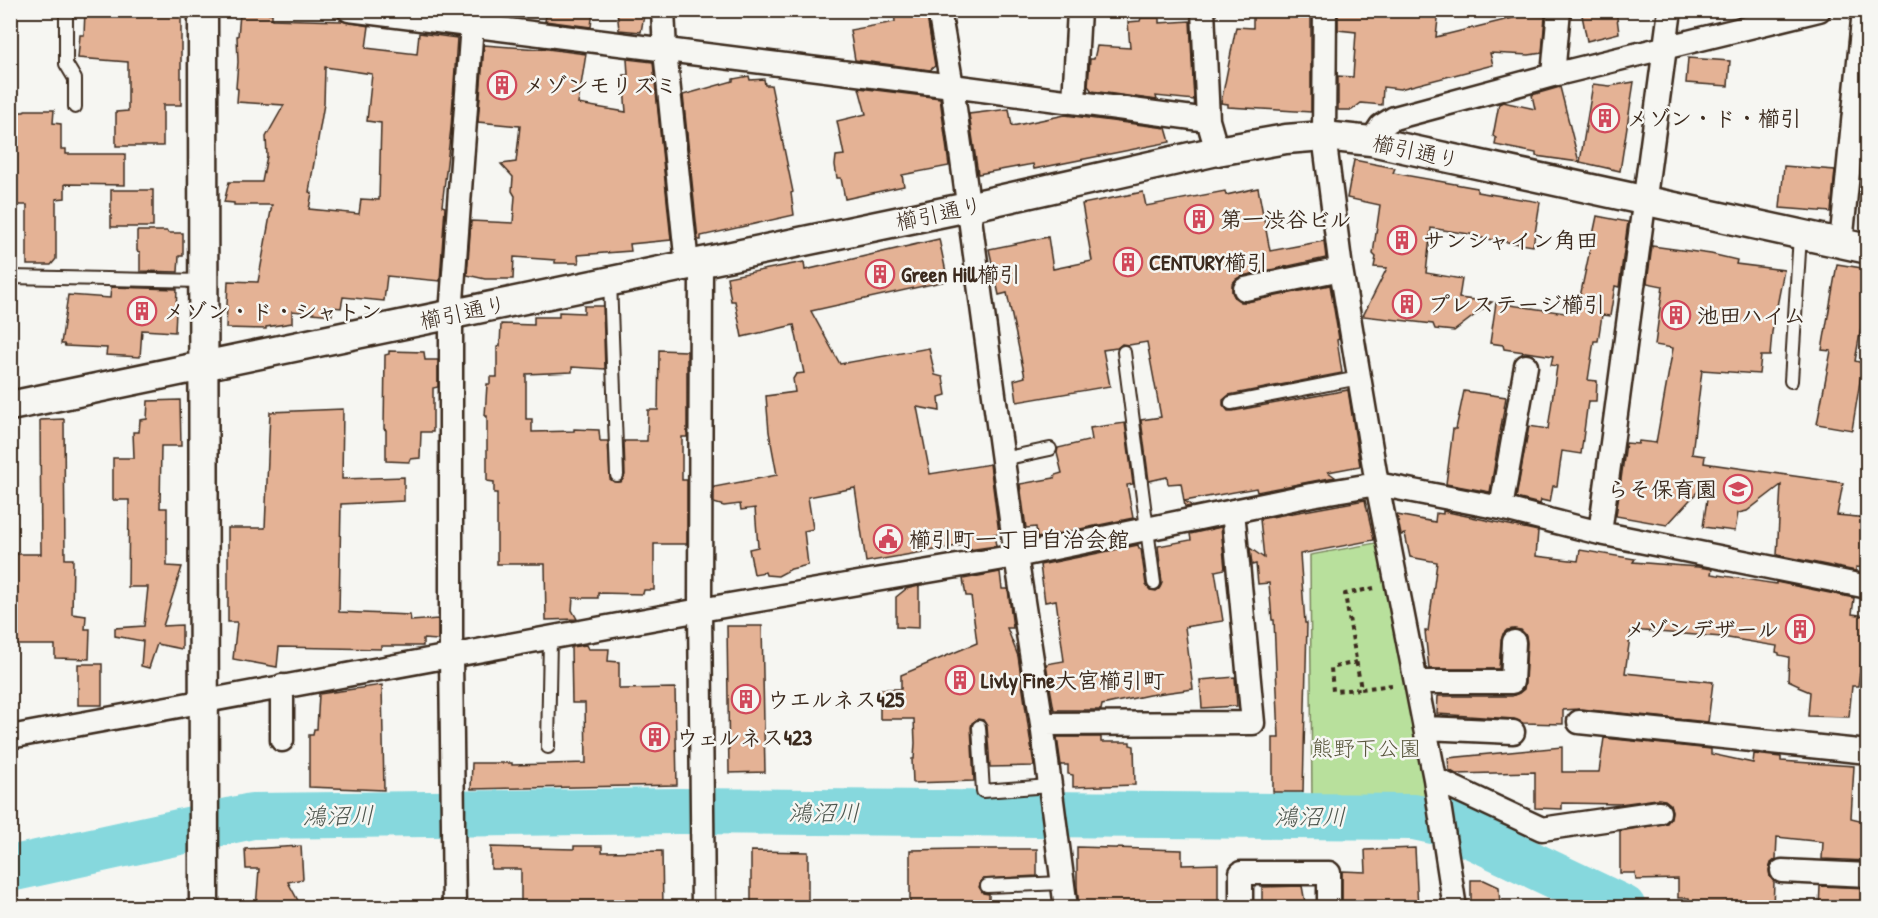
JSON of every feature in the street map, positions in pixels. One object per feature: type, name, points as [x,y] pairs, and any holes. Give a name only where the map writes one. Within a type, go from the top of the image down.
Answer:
[{"type":"street","points":[[203,10],[204,908]]},
{"type":"street","points":[[349,10],[472,18],[665,51],[1208,120]]},
{"type":"street","points":[[663,10],[665,51],[694,264],[702,908]]},
{"type":"street","points":[[939,10],[952,86],[1066,908]]},
{"type":"street","points":[[1074,102],[1079,10]]},
{"type":"street","points":[[1203,10],[1208,120],[1217,152]]},
{"type":"street","points":[[1325,10],[1324,136],[1341,269],[1377,484],[1426,728],[1455,908]]},
{"type":"street","points":[[1553,75],[1559,10]]},
{"type":"street","points":[[1600,533],[1670,10]]},
{"type":"street","points":[[1371,141],[1381,126],[1394,118],[1553,75],[1819,10]]},
{"type":"street","points":[[1854,247],[1864,10]]},
{"type":"street","points":[[454,908],[451,315],[472,18]]},
{"type":"street","name":"櫛引通り","points":[[10,406],[1286,139],[1324,136],[1371,141],[1854,247]]},
{"type":"street","points":[[1245,289],[1341,269]]},
{"type":"street","points":[[1501,508],[1526,366]]},
{"type":"street","points":[[10,737],[700,610],[1016,556],[1377,484],[1501,508],[1600,533],[1868,587]]},
{"type":"street","points":[[1042,724],[1253,723],[1233,511]]},
{"type":"street","points":[[1417,682],[1512,682],[1514,642]]},
{"type":"street","points":[[282,686],[282,740]]},
{"type":"street","points":[[1579,722],[1868,752]]},
{"type":"street","points":[[1426,728],[1513,732]]},
{"type":"street","points":[[1435,779],[1542,829],[1659,812]]},
{"type":"street","points":[[1782,871],[1868,875]]},
{"type":"street","points":[[1241,908],[1242,873],[1329,873],[1329,908]]},
{"type":"lane","points":[[66,10],[66,64],[75,80],[75,106]]},
{"type":"lane","points":[[1791,381],[1800,235]]},
{"type":"lane","points":[[10,277],[202,281]]},
{"type":"lane","points":[[610,281],[617,475]]},
{"type":"lane","points":[[1124,352],[1154,583]]},
{"type":"lane","points":[[1231,404],[1359,378]]},
{"type":"lane","points":[[1003,459],[1050,449]]},
{"type":"lane","points":[[548,747],[550,638]]},
{"type":"lane","points":[[979,727],[983,791],[1051,795]]},
{"type":"lane","points":[[987,886],[1063,883]]},
{"type":"path","points":[[1361,689],[1345,594],[1398,584]]},
{"type":"path","points":[[1357,662],[1331,668],[1333,691],[1417,682]]},
{"type":"green space","name":"熊野下公園","points":[[1381,542],[1435,813],[1414,809],[1312,801],[1310,555]]},
{"type":"building","points":[[85,10],[181,10],[181,105],[163,105],[163,146],[116,146],[116,112],[128,111],[128,62],[78,58],[80,35],[84,35]]},
{"type":"building","points":[[547,10],[593,10],[591,27],[545,21]]},
{"type":"building","points":[[617,10],[645,10],[641,32],[619,30]]},
{"type":"building","points":[[894,10],[926,10],[935,66],[930,70],[855,60],[850,30],[895,22]]},
{"type":"building","points":[[1256,10],[1311,10],[1311,112],[1228,107],[1228,104],[1221,103],[1236,27],[1253,28],[1253,14],[1256,14]]},
{"type":"building","points":[[1338,10],[1439,10],[1436,37],[1525,15],[1545,16],[1542,53],[1529,55],[1490,53],[1493,65],[1400,89],[1383,87],[1382,105],[1361,103],[1352,110],[1338,110],[1338,76],[1353,77],[1356,32],[1338,30]]},
{"type":"building","points":[[1581,10],[1616,10],[1619,33],[1587,41]]},
{"type":"building","points":[[272,13],[272,19],[342,21],[369,26],[366,48],[417,54],[419,33],[457,38],[451,128],[442,206],[445,207],[440,281],[387,276],[384,301],[343,297],[341,308],[332,307],[332,315],[292,311],[292,323],[266,327],[266,329],[226,328],[228,281],[258,282],[272,205],[234,205],[234,203],[224,202],[229,182],[262,182],[267,156],[266,137],[284,105],[237,102],[237,36],[240,14]],"holes":[[[325,67],[372,74],[367,121],[381,123],[379,200],[361,199],[359,214],[309,209],[312,193],[309,192],[324,104]]]},
{"type":"building","points":[[1141,18],[1159,18],[1159,23],[1190,21],[1194,100],[1156,96],[1157,100],[1092,91],[1088,86],[1090,59],[1094,59],[1097,46],[1130,48],[1128,22],[1140,21]]},
{"type":"building","points":[[484,45],[540,48],[586,54],[578,104],[626,112],[623,75],[628,75],[627,59],[653,62],[671,240],[630,244],[631,251],[578,255],[579,263],[555,263],[555,260],[514,257],[513,279],[485,279],[467,275],[471,221],[513,223],[515,196],[512,191],[513,177],[501,164],[516,162],[520,126],[478,122]]},
{"type":"building","points":[[1688,58],[1730,61],[1728,86],[1686,83]]},
{"type":"building","points":[[749,76],[750,80],[764,79],[765,85],[771,85],[793,192],[791,193],[794,215],[701,236],[701,240],[698,240],[683,95]]},
{"type":"building","name":"メゾン・ド・櫛引","points":[[1634,82],[1620,171],[1580,162],[1593,84],[1610,86]]},
{"type":"building","points":[[1560,87],[1579,162],[1536,156],[1536,153],[1495,145],[1496,138],[1493,136],[1499,104],[1503,102],[1535,109],[1532,95]]},
{"type":"building","points":[[859,88],[940,98],[949,166],[902,175],[904,186],[845,199],[841,178],[837,178],[835,165],[836,156],[844,155],[837,121],[866,114]]},
{"type":"building","points":[[1009,109],[1012,126],[1065,115],[1166,128],[1170,142],[1034,169],[1033,164],[978,174],[969,114]]},
{"type":"building","points":[[54,110],[53,123],[61,124],[61,149],[66,149],[66,154],[125,154],[125,185],[65,184],[65,198],[56,199],[56,259],[51,265],[27,265],[27,205],[14,205],[14,166],[10,166],[10,137],[14,137],[17,112]]},
{"type":"building","points":[[1354,160],[1395,168],[1393,173],[1477,188],[1477,192],[1540,202],[1533,246],[1431,228],[1426,273],[1462,279],[1459,298],[1492,302],[1454,331],[1435,329],[1433,324],[1363,316],[1387,268],[1374,267],[1376,257],[1373,254],[1380,205],[1347,198]]},
{"type":"building","points":[[1784,166],[1835,170],[1831,212],[1780,208]]},
{"type":"building","points":[[1258,188],[1270,251],[1324,241],[1326,258],[1242,276],[1232,284],[1232,292],[1241,302],[1247,302],[1330,285],[1342,373],[1229,395],[1223,400],[1223,405],[1228,411],[1233,411],[1348,390],[1360,466],[1328,472],[1335,477],[1257,492],[1256,488],[1185,501],[1192,506],[1185,507],[1181,483],[1168,484],[1167,477],[1149,481],[1141,420],[1161,417],[1147,342],[1122,344],[1117,348],[1103,350],[1110,386],[1017,402],[1014,380],[1025,377],[1007,293],[999,295],[989,249],[1048,237],[1053,269],[1092,261],[1082,204],[1143,192],[1146,206],[1225,191],[1226,195]]},
{"type":"building","points":[[111,190],[153,190],[153,227],[111,227]]},
{"type":"building","points":[[1597,216],[1628,222],[1619,287],[1615,286],[1610,316],[1602,315],[1598,341],[1594,341],[1588,380],[1597,381],[1596,401],[1588,401],[1581,454],[1562,451],[1557,486],[1553,486],[1550,502],[1541,500],[1540,504],[1516,498],[1529,426],[1548,429],[1557,366],[1551,365],[1553,356],[1504,349],[1503,345],[1490,343],[1496,303],[1565,313],[1568,296],[1580,297]]},
{"type":"building","points":[[137,231],[183,233],[183,256],[179,256],[178,272],[140,271]]},
{"type":"building","points":[[939,239],[946,281],[811,311],[840,364],[929,348],[935,375],[943,377],[946,395],[939,397],[940,411],[917,407],[930,474],[990,464],[999,533],[994,534],[996,546],[968,550],[969,544],[866,562],[855,488],[808,497],[813,529],[804,531],[808,565],[791,569],[778,576],[766,575],[765,572],[754,574],[749,549],[758,547],[755,508],[741,510],[740,504],[724,506],[714,503],[714,487],[777,475],[769,432],[766,396],[795,392],[793,379],[796,374],[804,373],[794,325],[742,337],[735,301],[731,301],[727,277],[804,262],[805,270]]},
{"type":"building","points":[[1652,246],[1711,254],[1737,260],[1736,264],[1784,270],[1772,332],[1770,356],[1761,356],[1759,374],[1702,370],[1692,454],[1705,456],[1704,463],[1843,483],[1837,515],[1868,518],[1868,568],[1856,567],[1856,571],[1777,555],[1781,485],[1747,511],[1738,513],[1735,531],[1703,527],[1710,478],[1667,525],[1616,516],[1626,443],[1638,444],[1639,441],[1656,443],[1673,348],[1655,345],[1663,286],[1647,283]]},
{"type":"building","points":[[1837,264],[1868,269],[1868,289],[1855,361],[1863,363],[1852,430],[1817,424],[1831,351],[1822,350]]},
{"type":"building","name":"メゾン・ド・シャトン","points":[[111,287],[177,289],[175,332],[142,330],[140,357],[106,355],[107,348],[61,344],[68,295],[110,298]]},
{"type":"building","points":[[584,306],[603,306],[605,369],[572,367],[572,372],[526,374],[526,419],[532,419],[532,432],[599,430],[600,441],[608,441],[610,479],[614,482],[621,482],[625,475],[624,441],[647,441],[648,410],[658,410],[659,350],[687,351],[687,437],[682,437],[682,480],[687,480],[687,544],[654,544],[654,590],[644,590],[643,594],[598,593],[598,598],[573,598],[572,610],[577,619],[546,620],[545,564],[497,564],[497,493],[494,493],[494,482],[487,481],[487,416],[485,416],[487,384],[490,384],[490,377],[497,377],[497,347],[500,346],[501,324],[534,325],[534,317],[559,317],[559,312],[584,313]]},
{"type":"building","points":[[389,351],[424,352],[425,360],[438,360],[438,387],[433,388],[433,432],[421,432],[420,458],[410,459],[409,462],[386,461],[385,355],[389,354]]},
{"type":"building","points":[[1464,391],[1506,397],[1490,492],[1446,484],[1453,429],[1456,429]]},
{"type":"building","points":[[180,400],[181,446],[161,446],[160,508],[167,508],[167,566],[182,567],[163,626],[182,625],[182,649],[157,644],[149,668],[141,666],[143,641],[115,636],[115,628],[144,626],[148,587],[128,587],[129,500],[113,500],[113,458],[134,458],[133,432],[139,432],[140,420],[147,419],[148,401]]},
{"type":"building","points":[[343,409],[342,479],[404,477],[404,501],[341,504],[339,612],[410,615],[411,621],[438,619],[438,640],[423,639],[423,646],[381,646],[381,649],[279,647],[277,667],[233,659],[237,622],[228,622],[228,528],[265,528],[270,412]]},
{"type":"building","points":[[64,419],[65,559],[73,559],[72,614],[86,616],[85,629],[90,629],[89,659],[55,658],[55,645],[10,645],[10,554],[41,554],[40,420]]},
{"type":"building","points":[[1125,423],[1133,484],[1127,485],[1133,518],[1037,538],[1036,527],[1026,528],[1020,484],[1054,478],[1055,475],[1062,473],[1058,448],[1092,440],[1090,428]]},
{"type":"building","points":[[1365,500],[1374,540],[1300,554],[1305,623],[1307,623],[1303,792],[1273,792],[1273,738],[1279,738],[1274,620],[1272,620],[1269,583],[1258,584],[1256,564],[1252,565],[1250,548],[1264,558],[1260,519]]},
{"type":"building","points":[[1443,511],[1538,531],[1536,556],[1578,561],[1580,550],[1635,559],[1633,562],[1712,569],[1711,574],[1776,584],[1776,582],[1854,598],[1852,614],[1867,616],[1858,686],[1852,686],[1849,717],[1808,716],[1810,692],[1788,680],[1789,657],[1779,655],[1776,652],[1777,646],[1722,637],[1631,630],[1625,673],[1713,682],[1708,722],[1580,709],[1563,710],[1563,724],[1523,723],[1514,719],[1437,714],[1438,696],[1512,696],[1519,693],[1524,689],[1525,683],[1527,643],[1526,635],[1521,630],[1507,630],[1501,641],[1499,669],[1429,669],[1425,631],[1428,631],[1437,562],[1410,557],[1405,534],[1401,535],[1397,515],[1435,522],[1436,513],[1443,514]]},
{"type":"building","points":[[1221,527],[1225,569],[1215,571],[1223,621],[1185,627],[1193,689],[1102,705],[1101,710],[1054,710],[1046,664],[1064,661],[1056,600],[1045,602],[1040,565],[1138,545],[1141,549],[1146,585],[1150,590],[1156,591],[1162,583],[1158,546],[1191,540],[1190,534]]},
{"type":"building","points":[[1000,572],[1002,589],[1008,589],[1013,628],[1007,628],[1018,656],[1034,766],[990,767],[987,726],[983,720],[978,719],[972,723],[971,727],[974,781],[913,783],[914,719],[880,719],[880,689],[901,689],[901,675],[977,643],[971,596],[966,596],[963,579]]},
{"type":"building","points":[[919,586],[919,628],[896,627],[896,597],[906,589]]},
{"type":"building","name":"ウエルネス425","points":[[727,626],[762,626],[765,772],[729,773]]},
{"type":"building","points":[[586,645],[588,649],[609,649],[608,661],[619,662],[619,689],[675,688],[677,785],[471,789],[472,763],[512,763],[512,765],[586,763],[585,703],[572,703],[571,647]]},
{"type":"building","points":[[78,664],[102,664],[102,705],[78,705]]},
{"type":"building","points":[[1235,677],[1237,706],[1202,708],[1200,680]]},
{"type":"building","points":[[382,685],[384,790],[309,787],[309,735],[313,735],[314,729],[317,729],[319,694]]},
{"type":"building","points":[[1057,737],[1101,737],[1101,742],[1130,742],[1130,745],[1134,746],[1135,785],[1073,787],[1073,775],[1068,774],[1068,765],[1061,765]]},
{"type":"building","points":[[1604,738],[1711,749],[1711,754],[1753,763],[1754,754],[1781,757],[1781,761],[1854,766],[1851,818],[1868,822],[1868,861],[1822,859],[1823,842],[1777,837],[1776,859],[1771,863],[1769,870],[1774,882],[1773,908],[1730,908],[1730,903],[1690,903],[1689,898],[1678,898],[1678,879],[1636,880],[1635,873],[1620,873],[1620,831],[1667,823],[1672,811],[1670,804],[1665,800],[1620,804],[1562,803],[1562,809],[1535,808],[1535,772],[1456,774],[1449,770],[1448,758],[1562,747],[1562,772],[1599,772]]},
{"type":"building","points":[[301,846],[303,879],[288,882],[302,908],[256,908],[259,869],[246,869],[245,849]]},
{"type":"building","points":[[574,846],[602,846],[602,852],[662,851],[663,908],[574,908],[574,904],[521,904],[521,869],[491,869],[491,847],[574,849]]},
{"type":"building","points":[[1077,847],[1182,850],[1182,865],[1218,864],[1218,908],[1079,908]]},
{"type":"building","points":[[1415,848],[1418,908],[1342,908],[1342,871],[1366,872],[1365,850]]},
{"type":"building","points":[[1037,849],[1037,876],[982,879],[979,887],[983,893],[989,894],[989,908],[910,908],[910,850]]},
{"type":"building","points":[[751,851],[808,852],[808,908],[751,908]]},
{"type":"building","points":[[1471,880],[1484,880],[1499,887],[1500,908],[1471,908]]},
{"type":"building","points":[[1302,886],[1306,908],[1262,908],[1262,887]]},
{"type":"building","points":[[1820,886],[1868,888],[1868,908],[1819,908]]},
{"type":"waterway","name":"鴻沼川","points":[[10,869],[252,816],[680,811],[1414,817],[1447,824],[1623,908]]},
{"type":"place","name":"メゾンモリズミ","points":[[502,85]]},
{"type":"place","name":"メゾン・ド・櫛引","points":[[1605,118]]},
{"type":"place","name":"第一渋谷ビル","points":[[1199,219]]},
{"type":"place","name":"サンシャイン角田","points":[[1402,240]]},
{"type":"place","name":"CENTURY櫛引","points":[[1128,262]]},
{"type":"place","name":"Green Hill櫛引","points":[[880,274]]},
{"type":"place","name":"プレステージ櫛引","points":[[1407,304]]},
{"type":"place","name":"メゾン・ド・シャトン","points":[[142,311]]},
{"type":"place","name":"池田ハイム","points":[[1676,315]]},
{"type":"place","name":"らそ保育園","points":[[1738,489]]},
{"type":"place","name":"櫛引町一丁目自治会館","points":[[888,539]]},
{"type":"place","name":"メゾンデザール","points":[[1800,629]]},
{"type":"place","name":"Livly Fine大宮櫛引町","points":[[960,680]]},
{"type":"place","name":"ウエルネス425","points":[[746,699]]},
{"type":"place","name":"ウェルネス423","points":[[655,737]]}]
